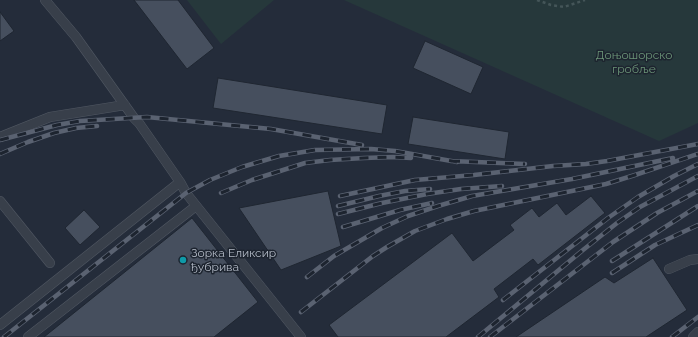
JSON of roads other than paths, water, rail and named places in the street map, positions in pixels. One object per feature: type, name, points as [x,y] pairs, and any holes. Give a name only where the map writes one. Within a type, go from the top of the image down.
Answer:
[{"type":"lane","points":[[49,1],[139,123],[186,193],[301,337]]},
{"type":"lane","points":[[0,137],[50,116],[125,105]]},
{"type":"lane","points":[[0,325],[180,182]]},
{"type":"lane","points":[[0,201],[50,263]]},
{"type":"lane","points":[[28,337],[196,206]]},
{"type":"lane","points":[[669,269],[690,260],[698,259]]},
{"type":"lane","points":[[693,337],[698,332]]},
{"type":"railway","points":[[0,140],[57,125],[80,121],[147,117],[271,129],[362,145]]},
{"type":"railway","points":[[0,154],[54,133],[76,128],[97,126]]},
{"type":"railway","points":[[340,196],[415,180],[586,164],[698,144]]},
{"type":"railway","points":[[4,337],[186,193],[210,180],[242,167],[279,156],[315,150],[371,149],[395,151],[457,162]]},
{"type":"railway","points":[[301,312],[373,256],[415,231],[474,211],[606,184],[698,154]]},
{"type":"railway","points":[[221,193],[252,180],[305,163],[364,158],[411,158]]},
{"type":"railway","points":[[307,277],[334,256],[382,228],[408,216],[438,206],[472,196],[572,179],[673,158]]},
{"type":"railway","points":[[451,161],[525,164]]},
{"type":"railway","points":[[503,300],[608,218],[638,197],[698,164]]},
{"type":"railway","points":[[478,337],[617,223],[640,207],[698,176]]},
{"type":"railway","points":[[338,214],[427,194],[461,189],[502,186]]},
{"type":"railway","points":[[338,206],[405,191],[430,189]]},
{"type":"railway","points":[[490,337],[613,242],[657,213],[698,191]]},
{"type":"railway","points":[[343,227],[400,210],[432,203]]},
{"type":"railway","points":[[612,261],[698,206]]},
{"type":"railway","points":[[612,273],[655,245],[698,225]]},
{"type":"railway","points":[[672,337],[698,317]]},
{"type":"place","name":"Зорка Еликсир ђубрива","points":[[183,260]]},
{"type":"park label","name":"Доњошорско гробље","points":[[634,62]]}]
